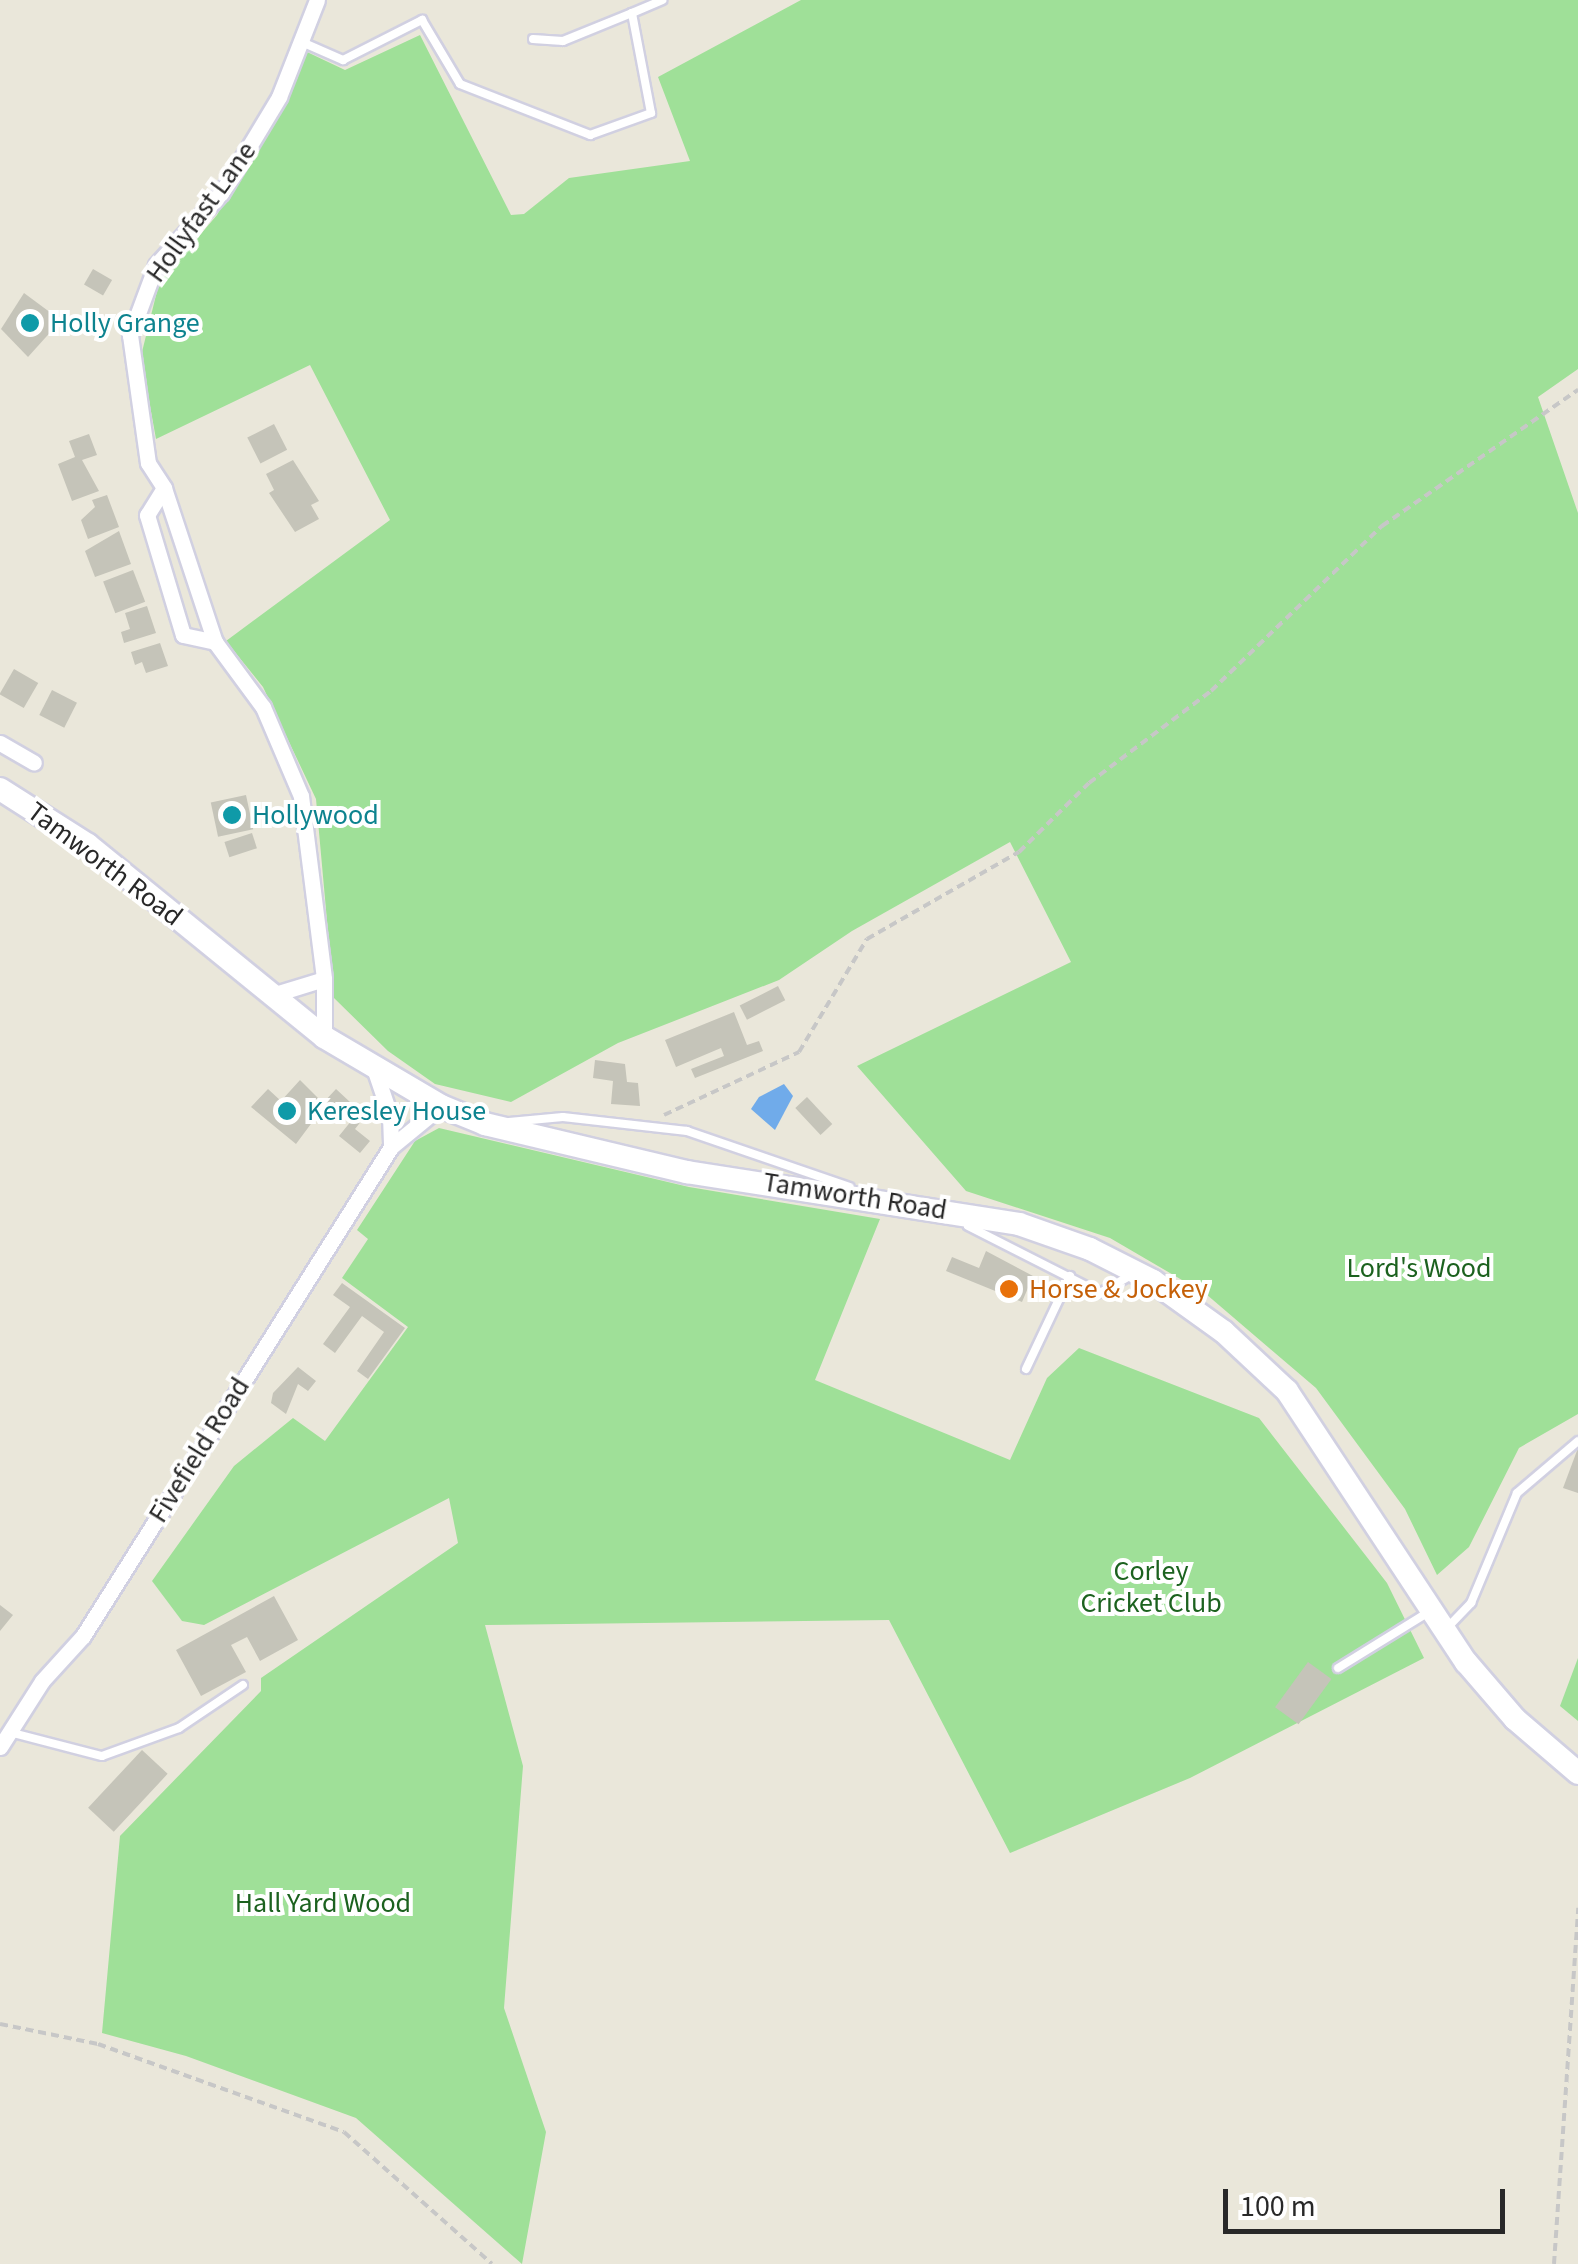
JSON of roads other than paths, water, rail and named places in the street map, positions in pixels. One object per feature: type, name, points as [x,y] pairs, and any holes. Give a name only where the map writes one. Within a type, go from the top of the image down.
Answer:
[{"type":"main road","name":"Tamworth Road","points":[[0,789],[88,845],[324,1037],[376,1071],[442,1106],[485,1124],[687,1172],[881,1198],[1019,1224],[1136,1272],[1224,1332],[1287,1391],[1438,1621],[1515,1719],[1578,1774]]},
{"type":"street","name":"Hollyfast Lane","points":[[317,0],[304,43],[221,193],[156,265],[130,335],[141,442],[164,488],[215,642],[263,707],[301,796],[324,979],[324,1037]]},
{"type":"street","name":"Hollyfast Lane","points":[[164,488],[147,515],[184,635],[215,642]]},
{"type":"street","points":[[0,743],[34,763]]},
{"type":"street","points":[[272,995],[324,979]]},
{"type":"street","points":[[376,1071],[390,1115],[391,1148]]},
{"type":"street","name":"Fivefield Road","points":[[0,1747],[83,1636],[391,1148],[442,1106]]},
{"type":"lane","points":[[533,39],[563,41],[662,0]]},
{"type":"lane","points":[[304,43],[343,60],[422,20],[460,84],[590,135],[650,113],[632,14]]},
{"type":"lane","points":[[485,1124],[564,1117],[653,1125],[881,1198]]},
{"type":"lane","points":[[928,1206],[1100,1293],[1136,1272]]},
{"type":"lane","points":[[1026,1369],[1070,1276]]},
{"type":"lane","points":[[1338,1668],[1471,1603],[1517,1492],[1578,1441]]},
{"type":"lane","points":[[9,1732],[102,1756],[179,1728],[243,1685]]},
{"type":"water","points":[[784,1084],[793,1096],[775,1130],[751,1109],[759,1097]]},
{"type":"place","name":"Holly Grange","points":[[30,323]]},
{"type":"place","name":"Hollywood","points":[[232,815]]},
{"type":"place","name":"Keresley House","points":[[287,1111]]},
{"type":"place","name":"Horse & Jockey","points":[[1009,1289]]},
{"type":"park label","name":"Lord's Wood","points":[[1419,1268]]},
{"type":"park label","name":"Corley Cricket Club","points":[[1151,1587]]},
{"type":"park label","name":"Hall Yard Wood","points":[[323,1903]]}]
